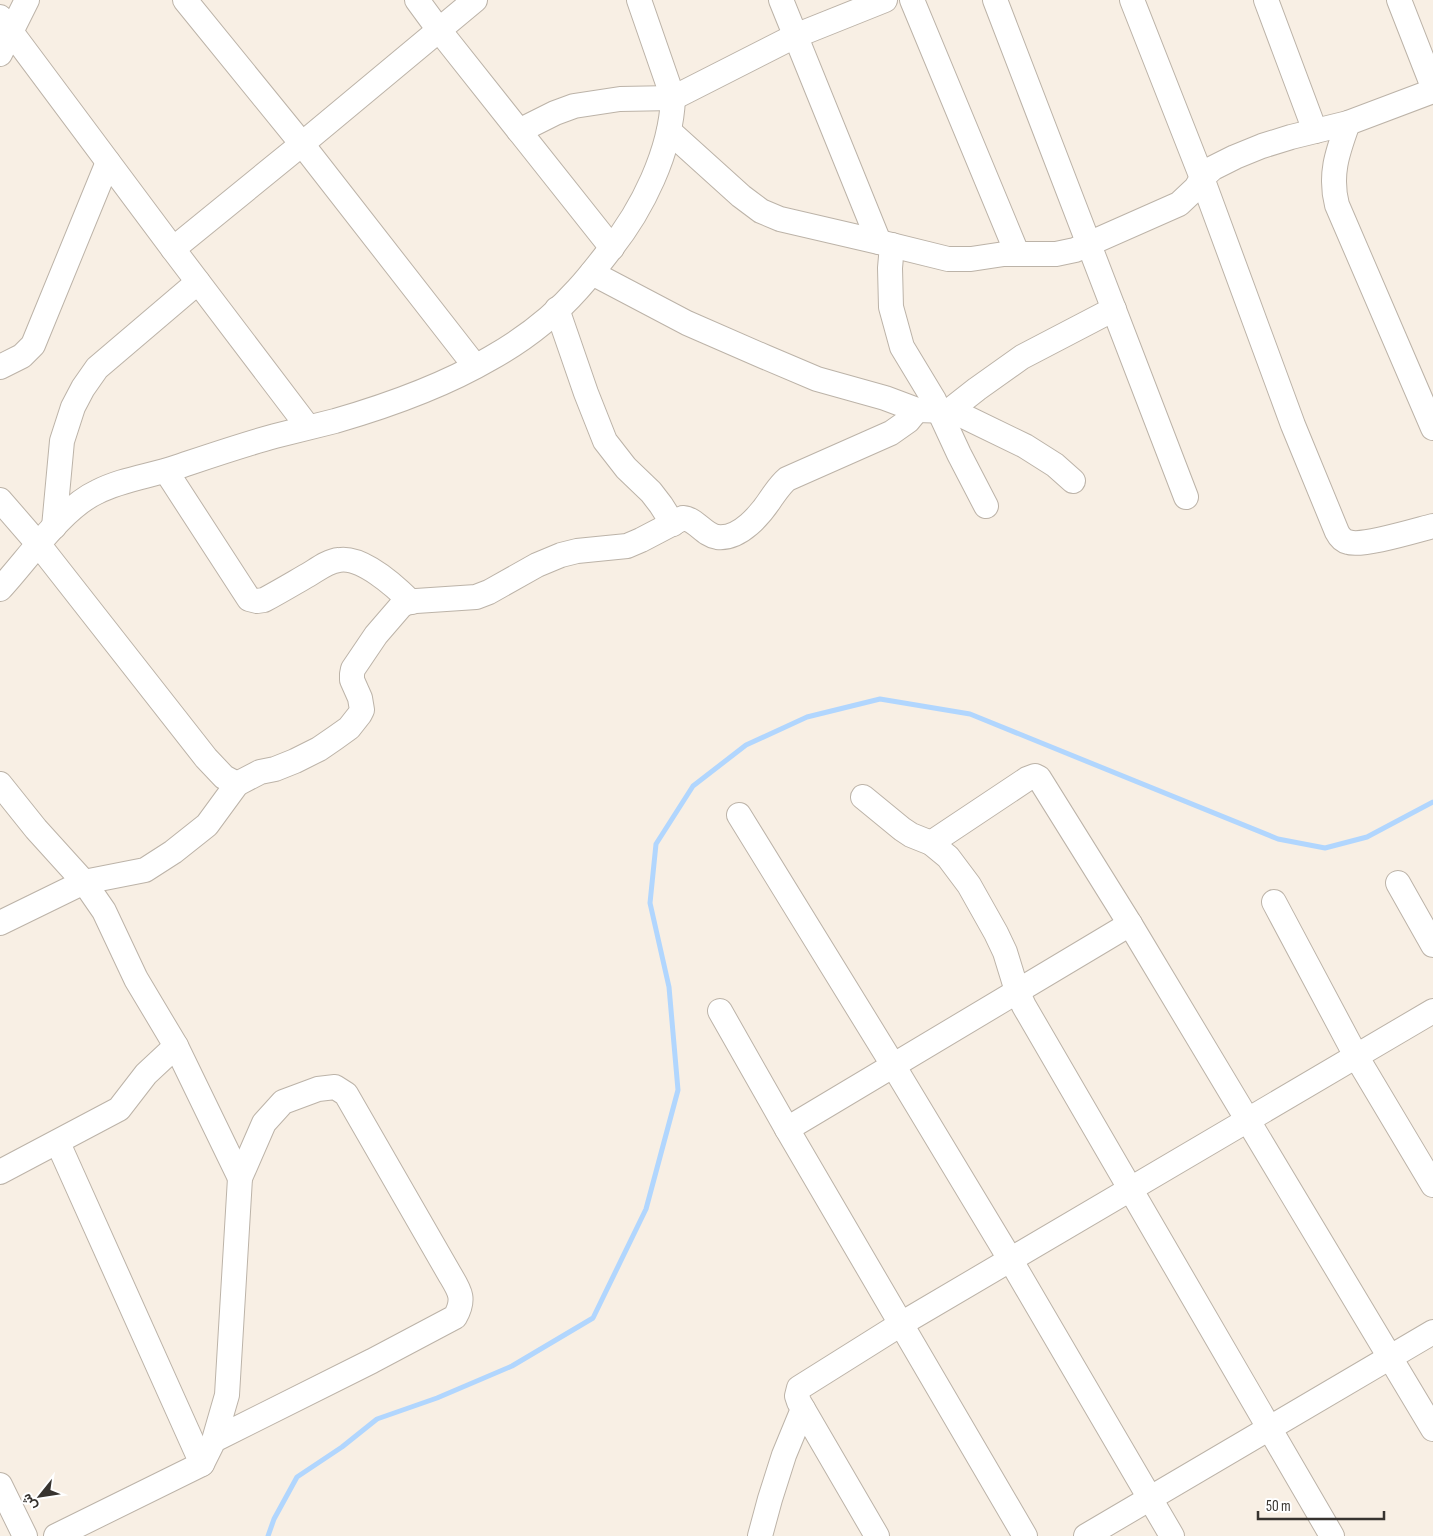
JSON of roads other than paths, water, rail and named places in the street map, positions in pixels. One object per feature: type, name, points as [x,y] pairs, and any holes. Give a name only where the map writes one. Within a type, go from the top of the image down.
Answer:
[{"type":"street","points":[[0,54],[6,25],[27,0]]},
{"type":"street","points":[[185,0],[302,144],[475,366]]},
{"type":"street","points":[[417,0],[612,248]]},
{"type":"street","points":[[173,249],[475,0]]},
{"type":"street","points":[[781,0],[886,243],[891,307],[905,353],[928,389],[935,411],[986,506]]},
{"type":"street","points":[[519,131],[574,106],[620,99],[673,98],[795,36],[885,0]]},
{"type":"street","points":[[912,0],[1017,253]]},
{"type":"street","points":[[995,0],[1186,497]]},
{"type":"street","points":[[1132,0],[1202,178],[1293,425],[1339,536],[1348,542],[1354,543],[1378,540],[1433,526]]},
{"type":"street","points":[[1266,0],[1315,131]]},
{"type":"street","points":[[669,131],[741,196],[761,211],[780,219],[948,259],[971,259],[1017,253],[1065,253],[1179,204],[1213,168],[1235,157],[1262,146],[1348,123],[1433,89],[1399,0]]},
{"type":"street","points":[[0,589],[54,527],[78,505],[96,492],[107,487],[166,471],[247,445],[371,410],[415,393],[492,358],[530,332],[558,309],[592,273],[612,248],[635,213],[656,169],[669,131],[673,98],[637,2]]},
{"type":"street","points":[[6,25],[308,427]]},
{"type":"street","points":[[1348,123],[1334,168],[1333,182],[1337,205],[1433,428]]},
{"type":"street","points":[[0,366],[22,356],[33,345],[108,162]]},
{"type":"street","points":[[592,273],[687,323],[817,379],[884,398],[969,418],[1025,446],[1055,466],[1073,481]]},
{"type":"street","points":[[54,527],[62,441],[73,407],[83,388],[97,368],[198,282]]},
{"type":"street","points":[[558,309],[586,393],[606,441],[626,468],[651,492],[673,524]]},
{"type":"street","points":[[0,923],[84,882],[145,870],[174,852],[207,825],[237,784],[260,772],[275,769],[319,749],[349,728],[362,710],[362,705],[352,680],[353,669],[376,635],[401,606],[411,602],[476,597],[561,554],[627,546],[686,518],[709,535],[730,536],[741,531],[750,523],[787,479],[891,433],[908,421],[935,411],[977,389],[1026,354],[1114,309]]},
{"type":"street","points":[[166,471],[249,599],[264,600],[326,564],[346,559],[370,569],[397,588],[411,602]]},
{"type":"street","points":[[0,500],[38,545],[206,758],[224,776],[237,784]]},
{"type":"street","points":[[931,843],[1027,779],[1035,776],[1042,782],[1130,924],[1433,1429]]},
{"type":"street","points":[[0,784],[36,829],[84,882],[104,911],[136,979],[176,1046],[240,1178]]},
{"type":"street","points":[[863,798],[902,829],[931,843],[948,857],[968,885],[1000,942],[1017,992],[1332,1536]]},
{"type":"street","points":[[739,815],[1010,1259],[1172,1536]]},
{"type":"street","points":[[1398,883],[1433,945]]},
{"type":"street","points":[[1274,902],[1356,1056],[1433,1185]]},
{"type":"street","points":[[787,1128],[1130,924]]},
{"type":"street","points":[[720,1010],[1025,1536]]},
{"type":"street","points":[[877,1536],[802,1409],[797,1396],[798,1388],[1010,1259],[1433,1010]]},
{"type":"street","points":[[0,1172],[119,1109],[146,1074],[176,1046]]},
{"type":"street","points":[[56,1536],[202,1464],[214,1440],[227,1395],[240,1178],[264,1123],[283,1102],[318,1089],[336,1087],[346,1094],[457,1287],[462,1300],[459,1309],[455,1317],[214,1440]]},
{"type":"street","points":[[58,1142],[202,1464]]},
{"type":"street","points":[[1086,1536],[1433,1332]]},
{"type":"street","points":[[760,1536],[784,1455],[802,1409]]},
{"type":"street","points":[[0,1485],[25,1536]]},
{"type":"waterway","points":[[268,1536],[274,1519],[297,1477],[342,1447],[377,1419],[437,1398],[512,1366],[593,1318],[646,1209],[678,1090],[669,987],[650,903],[656,844],[693,786],[746,745],[807,717],[880,699],[970,714],[1278,839],[1325,848],[1367,837],[1433,802]]}]
